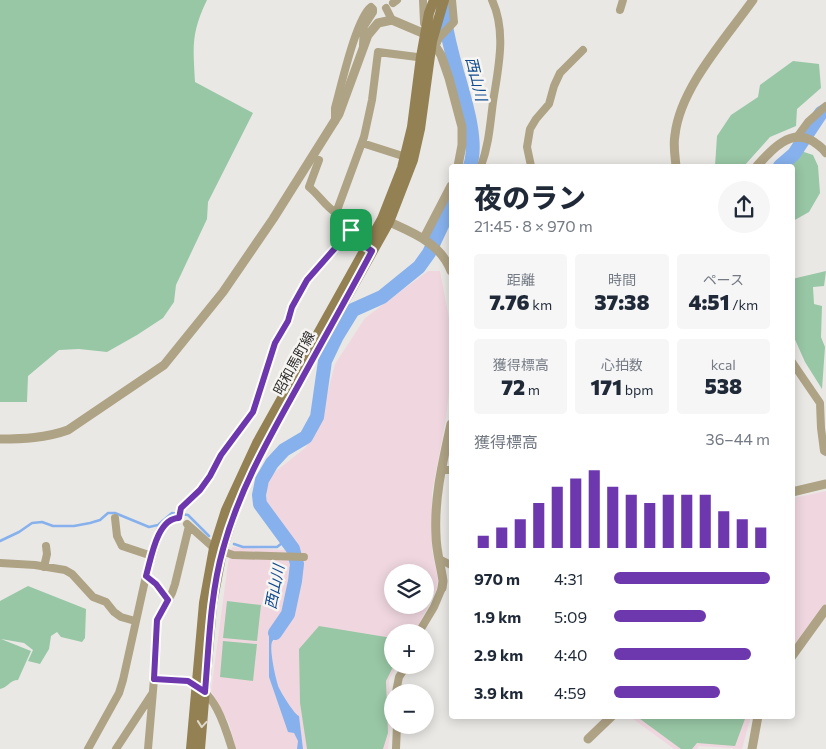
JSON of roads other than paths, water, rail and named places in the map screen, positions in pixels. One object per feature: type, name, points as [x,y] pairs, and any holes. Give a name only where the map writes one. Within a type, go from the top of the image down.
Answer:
[{"type":"main road","name":"昭和馬町線","points":[[433,38],[429,13],[434,0]]},
{"type":"main road","name":"昭和馬町線","points":[[200,749],[204,603],[226,510],[257,443],[386,220],[409,158],[412,127],[425,58],[444,0]]},
{"type":"main road","name":"昭和馬町線","points":[[191,749],[201,689]]},
{"type":"street","points":[[423,0],[433,38],[449,78],[462,127],[462,145],[458,164]]},
{"type":"street","points":[[336,213],[362,143],[372,100],[378,52],[425,58],[433,38],[454,22],[452,0]]},
{"type":"street","points":[[482,164],[488,145],[501,46],[496,7],[492,0]]},
{"type":"street","points":[[620,10],[623,0]]},
{"type":"street","points":[[676,164],[674,136],[686,98],[701,73],[753,0]]},
{"type":"street","points":[[392,4],[392,20]]},
{"type":"street","points":[[335,122],[335,108],[358,26],[372,7],[373,12],[363,28],[363,47]]},
{"type":"street","points":[[0,439],[55,435],[68,430],[164,365],[223,292],[335,122],[344,104],[368,34],[374,26],[382,21],[392,20],[433,38]]},
{"type":"street","points":[[531,164],[527,147],[530,129],[549,104],[560,73],[583,50]]},
{"type":"street","points":[[796,137],[808,122],[826,106]]},
{"type":"street","points":[[759,164],[771,150],[783,141],[796,137],[810,140],[824,149],[826,153]]},
{"type":"street","points":[[362,143],[409,158]]},
{"type":"street","points":[[319,160],[310,188],[369,249]]},
{"type":"street","points":[[424,238],[449,190]]},
{"type":"street","points":[[386,220],[424,238],[445,258],[449,267]]},
{"type":"street","points":[[304,557],[233,554],[218,550],[180,516],[181,508],[200,490],[221,455],[253,412],[275,343],[288,321],[292,307],[307,280],[351,230]]},
{"type":"street","points":[[795,366],[820,403],[821,428],[824,450],[826,452]]},
{"type":"street","points":[[423,624],[434,608],[443,581],[436,535],[438,492],[449,433]]},
{"type":"street","points":[[441,470],[449,470]]},
{"type":"street","points":[[795,491],[826,484]]},
{"type":"street","points":[[88,749],[119,693],[146,576],[160,530],[172,519],[180,516]]},
{"type":"street","points":[[115,518],[117,536],[122,546],[152,556]]},
{"type":"street","points":[[148,749],[157,620],[175,584],[189,526]]},
{"type":"street","points":[[44,567],[46,546]]},
{"type":"street","points":[[439,560],[449,564]]},
{"type":"street","points":[[0,563],[65,570],[72,574],[93,597],[106,602],[121,617],[135,621]]},
{"type":"street","points":[[146,576],[156,584],[168,600]]},
{"type":"street","points":[[795,652],[826,609]]},
{"type":"street","points":[[154,679],[188,681],[201,689],[221,716],[232,749]]},
{"type":"street","points":[[116,749],[153,693]]},
{"type":"street","points":[[588,739],[609,719]]},
{"type":"street","points":[[752,749],[757,719]]},
{"type":"street","points":[[396,749],[397,734]]},
{"type":"water","points":[[282,618],[289,620],[272,642],[273,665],[279,688],[291,708],[299,716],[303,749],[297,749],[298,741],[294,733],[288,732],[269,677],[269,637]]},
{"type":"waterway","name":"西山川","points":[[442,0],[449,43],[471,127],[473,141],[470,164]]},
{"type":"waterway","points":[[782,164],[794,154],[821,113],[826,110]]},
{"type":"waterway","name":"西山川","points":[[275,633],[288,614],[297,564],[293,549],[260,504],[259,495],[262,480],[272,463],[284,450],[306,437],[317,417],[325,361],[337,336],[353,310],[382,297],[419,267],[429,253],[449,210]]},
{"type":"waterway","points":[[0,541],[32,523],[42,522],[53,526],[74,526],[100,520],[108,513],[115,513],[149,527],[158,525],[172,513],[188,515],[209,536]]},
{"type":"waterway","points":[[234,544],[243,547],[277,547],[286,540]]}]
